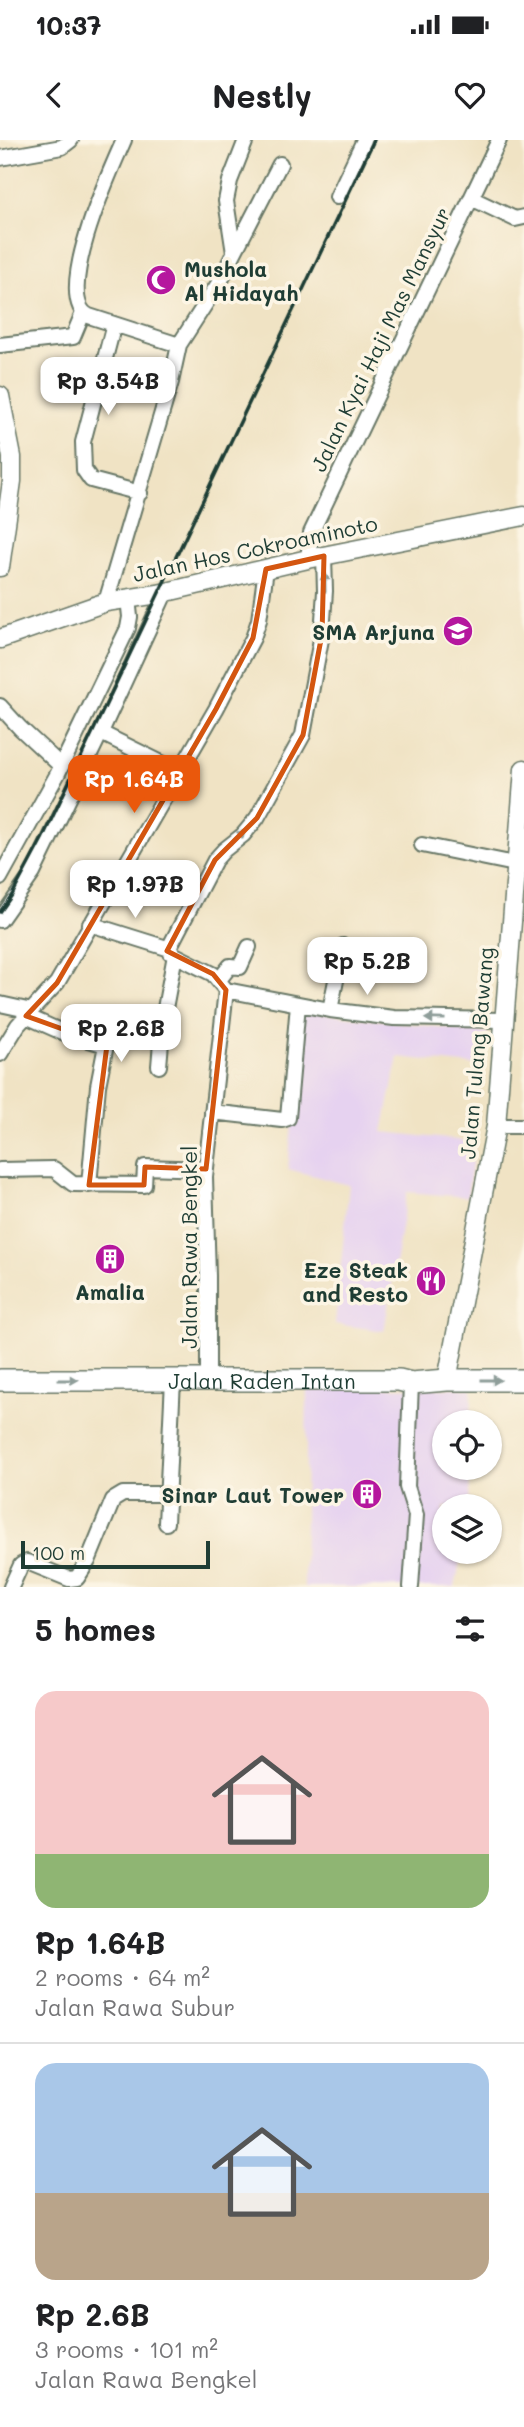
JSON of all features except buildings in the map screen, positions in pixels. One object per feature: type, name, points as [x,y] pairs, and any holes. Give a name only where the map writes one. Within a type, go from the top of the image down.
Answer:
[{"type":"main road","name":"Jalan Raden Intan","points":[[0,1380],[399,1380],[411,1383],[524,1380]]},
{"type":"street","points":[[0,345],[73,337],[83,313],[78,298],[83,248],[95,207],[124,140]]},
{"type":"street","points":[[234,253],[226,201],[230,181],[246,140]]},
{"type":"street","points":[[337,197],[364,140]]},
{"type":"street","name":"Jalan Kyai Haji Mas Mansyur","points":[[159,1066],[173,952],[200,885],[215,860],[243,835],[257,818],[303,735],[322,634],[325,591],[311,533],[499,140]]},
{"type":"street","points":[[0,158],[59,148],[69,142]]},
{"type":"street","points":[[106,602],[140,492],[179,345],[222,278],[280,164]]},
{"type":"street","points":[[471,198],[515,219],[524,217]]},
{"type":"street","points":[[83,313],[179,345]]},
{"type":"street","points":[[114,324],[84,434],[83,463],[91,480],[140,492]]},
{"type":"street","points":[[0,396],[12,457],[12,481],[0,568]]},
{"type":"street","name":"Jalan Hos Cokroaminoto","points":[[1,633],[106,602],[524,516]]},
{"type":"street","points":[[0,1054],[29,1014],[57,983],[180,772],[253,638],[259,620],[266,569]]},
{"type":"street","points":[[0,920],[33,873],[166,591]]},
{"type":"street","points":[[0,878],[61,766],[128,628],[128,598]]},
{"type":"street","points":[[0,706],[61,766]]},
{"type":"street","points":[[107,736],[180,772]]},
{"type":"street","name":"Jalan Tulang Bawang","points":[[447,1380],[496,1126],[503,1020],[517,939],[515,864],[524,769]]},
{"type":"street","points":[[422,845],[515,864]]},
{"type":"street","points":[[90,924],[173,952],[213,974],[223,985],[298,1004],[394,1018],[503,1020]]},
{"type":"street","points":[[331,1010],[342,946]]},
{"type":"street","points":[[223,985],[230,966],[240,967],[249,947]]},
{"type":"street","name":"Jalan Rawa Bengkel","points":[[208,1380],[206,1169],[223,985]]},
{"type":"street","points":[[0,1004],[29,1014],[62,1032],[106,1045],[98,1086],[89,1185]]},
{"type":"street","points":[[212,1112],[282,1120],[288,1118],[298,1004]]},
{"type":"street","points":[[496,1126],[524,1126]]},
{"type":"street","points":[[0,1170],[54,1169],[73,1184],[144,1185],[145,1167],[206,1169]]},
{"type":"street","points":[[166,1522],[173,1380]]},
{"type":"street","points":[[411,1383],[407,1487],[416,1515],[411,1587]]},
{"type":"street","points":[[10,1587],[21,1565],[27,1562],[69,1578],[77,1578],[88,1561],[113,1500],[123,1494],[168,1494]]},
{"type":"highlighted area","points":[[324,556],[322,634],[303,735],[257,818],[215,860],[167,951],[213,974],[226,990],[206,1169],[145,1167],[144,1185],[89,1185],[107,1045],[26,1016],[57,983],[216,709],[253,638],[266,569]]},
{"type":"shaded area","points":[[302,1011],[488,1033],[483,1066],[398,1057],[383,1132],[475,1142],[467,1197],[407,1192],[384,1331],[335,1324],[349,1185],[288,1169]]},
{"type":"shaded area","name":"Sinar Laut Tower","points":[[307,1387],[472,1388],[471,1410],[432,1410],[432,1480],[470,1480],[469,1494],[432,1494],[432,1564],[460,1564],[455,1587],[304,1587]]},
{"type":"railway","points":[[0,912],[42,839],[374,140]]},
{"type":"place","name":"Mushola Al Hidayah","points":[[161,280]]},
{"type":"place","name":"SMA Arjuna","points":[[458,631]]},
{"type":"place","name":"Amalia","points":[[110,1259]]},
{"type":"place","name":"Eze Steak and Resto","points":[[431,1281]]},
{"type":"place","name":"Sinar Laut Tower","points":[[367,1494]]}]
